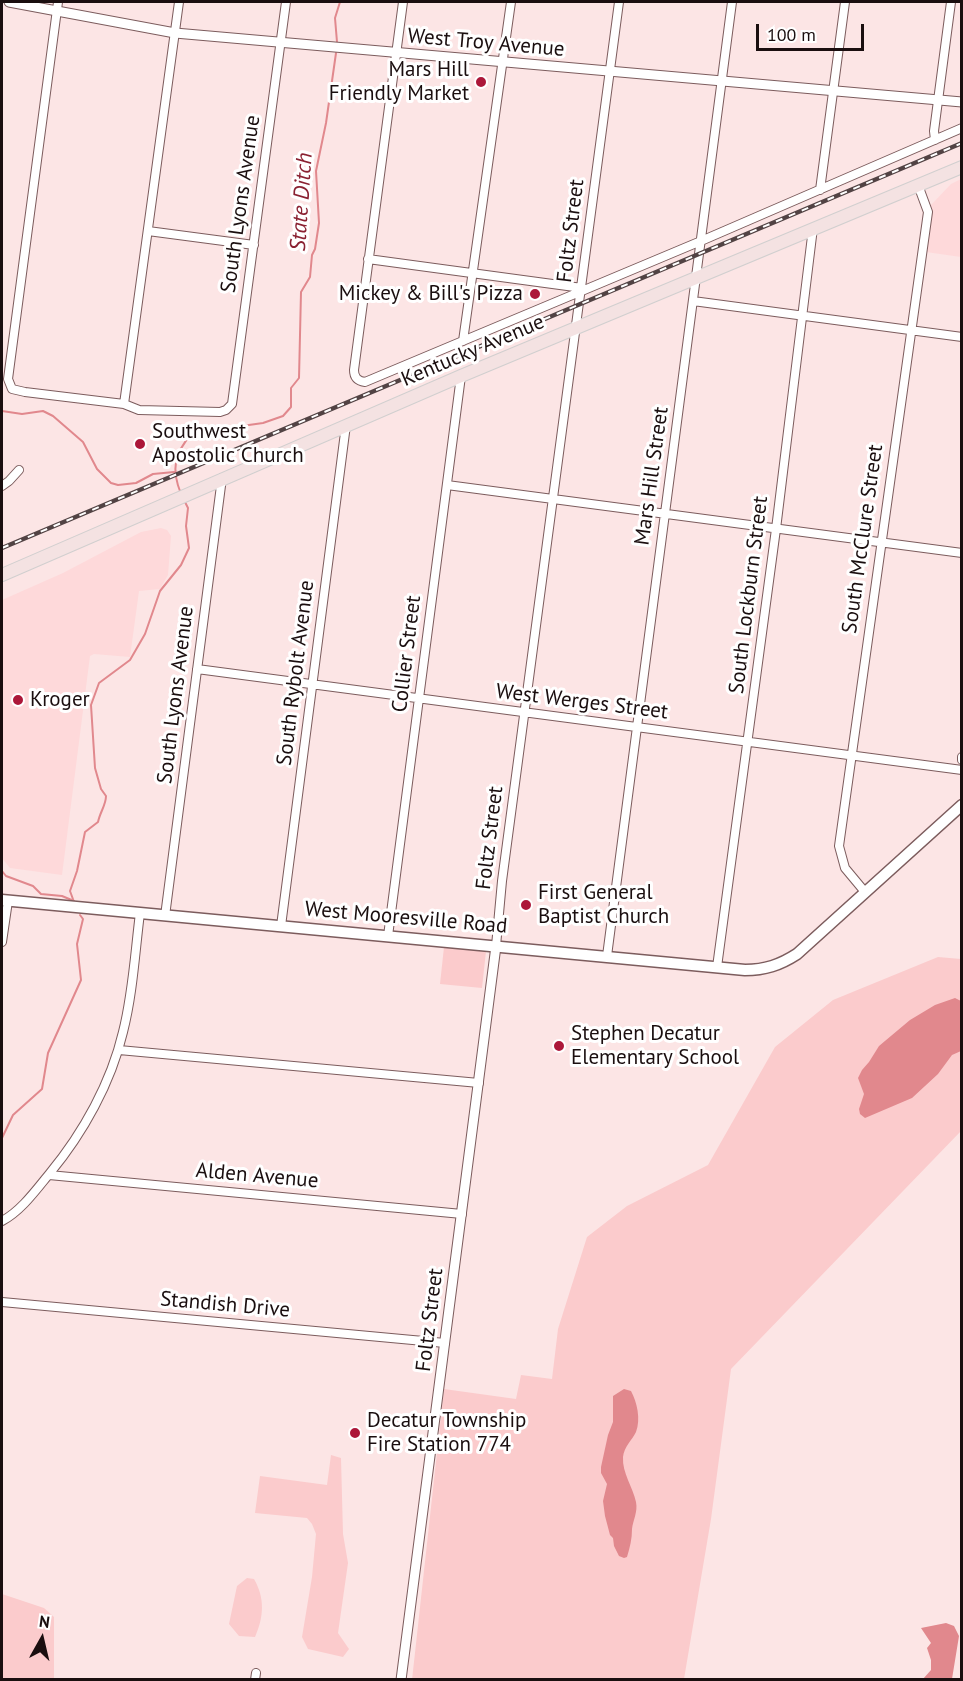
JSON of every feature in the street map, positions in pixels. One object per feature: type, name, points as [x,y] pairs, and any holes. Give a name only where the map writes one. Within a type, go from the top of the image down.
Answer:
[{"type":"main road","name":"Kentucky Avenue","points":[[2,575],[461,376],[962,167]]},
{"type":"main road","name":"West Mooresville Road","points":[[5,901],[717,967],[761,969],[784,962],[797,954],[962,805]]},
{"type":"street","name":"West Troy Avenue","points":[[9,2],[58,6],[175,33],[962,102]]},
{"type":"street","points":[[58,6],[8,379],[12,389],[124,404],[179,2]]},
{"type":"street","name":"South Lyons Avenue","points":[[124,404],[139,410],[220,412],[232,404],[286,2]]},
{"type":"street","points":[[403,2],[354,370],[357,379],[365,382],[962,128]]},
{"type":"street","points":[[463,341],[511,2]]},
{"type":"street","name":"Foltz Street","points":[[401,1680],[479,1083],[502,881],[619,2]]},
{"type":"street","name":"Mars Hill Street","points":[[607,956],[732,2]]},
{"type":"street","points":[[820,190],[845,2]]},
{"type":"street","points":[[935,140],[934,131],[951,2]]},
{"type":"street","name":"South McClure Street","points":[[865,892],[846,870],[839,848],[928,212],[918,185]]},
{"type":"street","name":"South Lockburn Street","points":[[717,967],[776,529],[813,228]]},
{"type":"street","points":[[148,231],[254,245]]},
{"type":"street","points":[[369,259],[582,290]]},
{"type":"street","points":[[693,301],[962,337]]},
{"type":"street","name":"Collier Street","points":[[388,936],[461,376]]},
{"type":"street","name":"South Rybolt Avenue","points":[[281,926],[346,425]]},
{"type":"street","points":[[2,486],[19,470]]},
{"type":"street","name":"South Lyons Avenue","points":[[165,916],[222,478]]},
{"type":"street","points":[[447,485],[962,553]]},
{"type":"street","name":"West Werges Street","points":[[198,669],[962,770]]},
{"type":"street","points":[[2,942],[5,901]]},
{"type":"street","points":[[2,1221],[15,1213],[49,1175],[84,1123],[103,1087],[118,1050],[127,1016],[140,913]]},
{"type":"street","points":[[118,1050],[479,1083]]},
{"type":"street","name":"Alden Avenue","points":[[49,1175],[462,1214]]},
{"type":"street","name":"Standish Drive","points":[[2,1302],[445,1343]]},
{"type":"shaded area","points":[[961,179],[961,257],[926,252],[931,205],[951,184]]},
{"type":"shaded area","points":[[161,528],[167,530],[171,536],[168,575],[160,589],[139,591],[130,657],[94,654],[90,656],[62,875],[10,868],[2,858],[2,600],[63,573],[141,532]]},
{"type":"shaded area","points":[[444,947],[486,951],[482,988],[440,984]]},
{"type":"shaded area","points":[[938,957],[961,959],[961,1131],[731,1369],[711,1519],[684,1679],[412,1680],[444,1389],[516,1399],[521,1375],[552,1379],[558,1329],[587,1237],[627,1206],[708,1165],[775,1047],[833,1000]]},
{"type":"shaded area","points":[[955,998],[961,1001],[961,1051],[952,1055],[938,1074],[912,1098],[865,1118],[860,1114],[859,1109],[864,1094],[858,1078],[879,1046],[910,1020],[935,1005]]},
{"type":"shaded area","points":[[624,1389],[631,1391],[637,1405],[638,1416],[636,1432],[626,1447],[623,1457],[624,1469],[635,1496],[636,1506],[630,1546],[627,1557],[624,1558],[619,1556],[614,1546],[605,1516],[603,1501],[607,1484],[601,1473],[601,1467],[613,1422],[613,1396]]},
{"type":"shaded area","points":[[331,1455],[341,1458],[343,1534],[348,1563],[338,1633],[349,1649],[343,1657],[308,1649],[302,1637],[312,1577],[316,1534],[312,1524],[307,1518],[255,1513],[260,1476],[327,1485]]},
{"type":"shaded area","points":[[247,1578],[254,1579],[262,1600],[262,1615],[255,1637],[239,1636],[229,1624],[237,1586]]},
{"type":"shaded area","points":[[2,1594],[44,1608],[54,1617],[54,1679],[2,1679]]},
{"type":"shaded area","points":[[946,1623],[954,1626],[959,1636],[952,1679],[923,1679],[931,1670],[927,1648],[931,1643],[921,1628]]},
{"type":"waterway","name":"State Ditch","points":[[337,42],[335,18],[340,2]]},
{"type":"waterway","name":"State Ditch","points":[[181,494],[176,477],[176,462],[181,448],[192,433],[263,423],[283,416],[291,407],[291,388],[299,378],[301,292],[310,277],[319,223],[316,171],[326,123],[336,53]]},
{"type":"waterway","points":[[2,411],[22,414],[43,411],[53,416],[83,442],[97,469],[111,483],[118,485],[136,483],[153,474],[174,472]]},
{"type":"waterway","name":"State Ditch","points":[[74,902],[70,891],[77,871],[85,832],[98,822],[106,799],[95,768],[91,705],[99,683],[130,660],[145,634],[160,591],[181,565],[189,548],[186,526],[188,508],[185,502]]},
{"type":"waterway","points":[[2,871],[6,876],[33,886],[41,894],[62,896],[74,901]]},
{"type":"waterway","name":"State Ditch","points":[[2,1138],[13,1115],[42,1089],[48,1053],[81,980],[77,944],[83,919],[80,915]]},
{"type":"railway","points":[[2,548],[962,143]]},
{"type":"place","name":"Mars Hill Friendly Market","points":[[481,82]]},
{"type":"place","name":"Mickey & Bill's Pizza","points":[[535,294]]},
{"type":"place","name":"Southwest Apostolic Church","points":[[140,444]]},
{"type":"place","name":"Kroger","points":[[18,700]]},
{"type":"place","name":"First General Baptist Church","points":[[526,905]]},
{"type":"place","name":"Stephen Decatur Elementary School","points":[[559,1046]]},
{"type":"place","name":"Decatur Township Fire Station 774","points":[[355,1433]]}]
